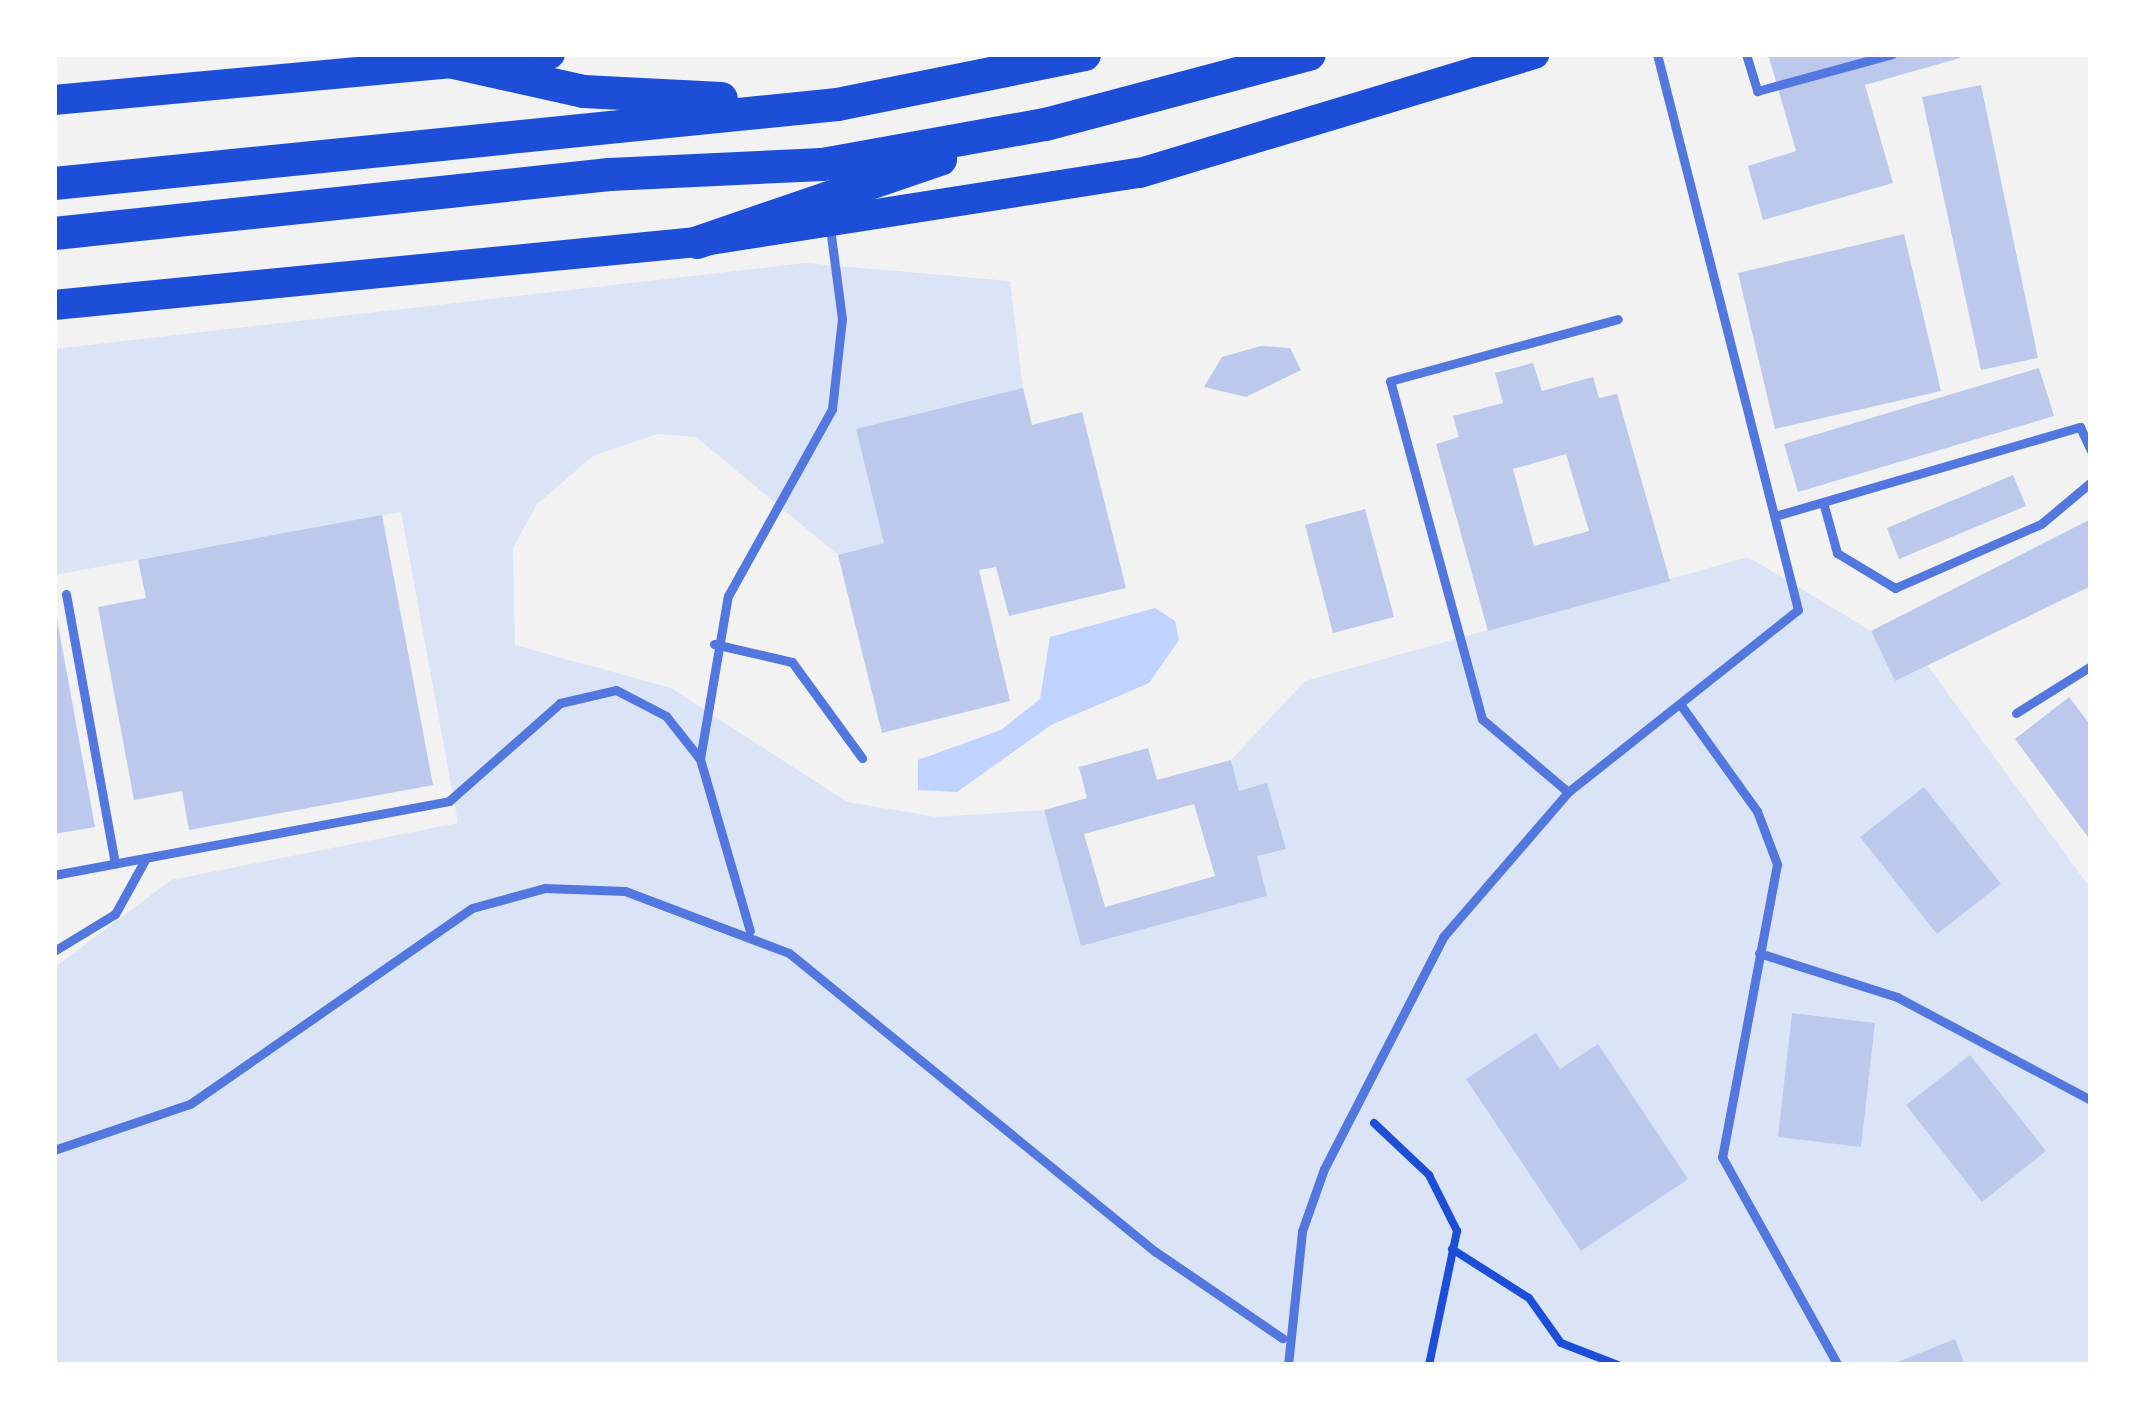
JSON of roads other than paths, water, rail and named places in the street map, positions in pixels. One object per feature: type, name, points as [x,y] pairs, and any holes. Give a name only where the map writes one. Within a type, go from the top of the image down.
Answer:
[{"type":"highway","points":[[54,183],[837,104],[1084,54]]},
{"type":"highway","points":[[697,242],[1046,124],[1309,54]]},
{"type":"highway","points":[[448,62],[584,92],[837,104]]},
{"type":"highway","points":[[54,233],[609,174],[822,164],[1046,124]]},
{"type":"main road","points":[[54,100],[550,54]]},
{"type":"main road","points":[[54,305],[697,242],[1140,173],[1534,54]]},
{"type":"lane","points":[[1288,1365],[1282,1338],[1302,1232],[1350,1102],[1443,937],[1568,792],[1798,610],[1657,54]]},
{"type":"lane","points":[[1746,54],[1756,91],[1892,54]]},
{"type":"lane","points":[[750,932],[700,759],[714,644],[742,566],[832,409],[842,319],[829,223]]},
{"type":"lane","points":[[1568,792],[1482,719],[1390,381],[1618,319]]},
{"type":"lane","points":[[1775,516],[2080,427],[2091,451]]},
{"type":"lane","points":[[1823,502],[1837,553],[1895,589],[2041,524],[2091,482]]},
{"type":"lane","points":[[66,594],[115,864]]},
{"type":"lane","points":[[714,644],[792,662],[862,758]]},
{"type":"lane","points":[[2016,713],[2091,666]]},
{"type":"lane","points":[[54,875],[449,801],[560,703],[589,692],[651,704],[700,759]]},
{"type":"lane","points":[[1680,704],[1771,842],[1777,886],[1759,953],[1721,1157],[1838,1365]]},
{"type":"lane","points":[[54,951],[115,914],[146,858]]},
{"type":"lane","points":[[54,1150],[190,1104],[428,931],[502,897],[625,891],[750,932],[1282,1338]]},
{"type":"lane","points":[[1759,953],[1897,997],[2091,1100]]},
{"type":"water","points":[[1155,608],[1175,621],[1179,640],[1149,683],[1051,725],[957,792],[918,790],[918,760],[1001,730],[1040,699],[1050,637]]}]
